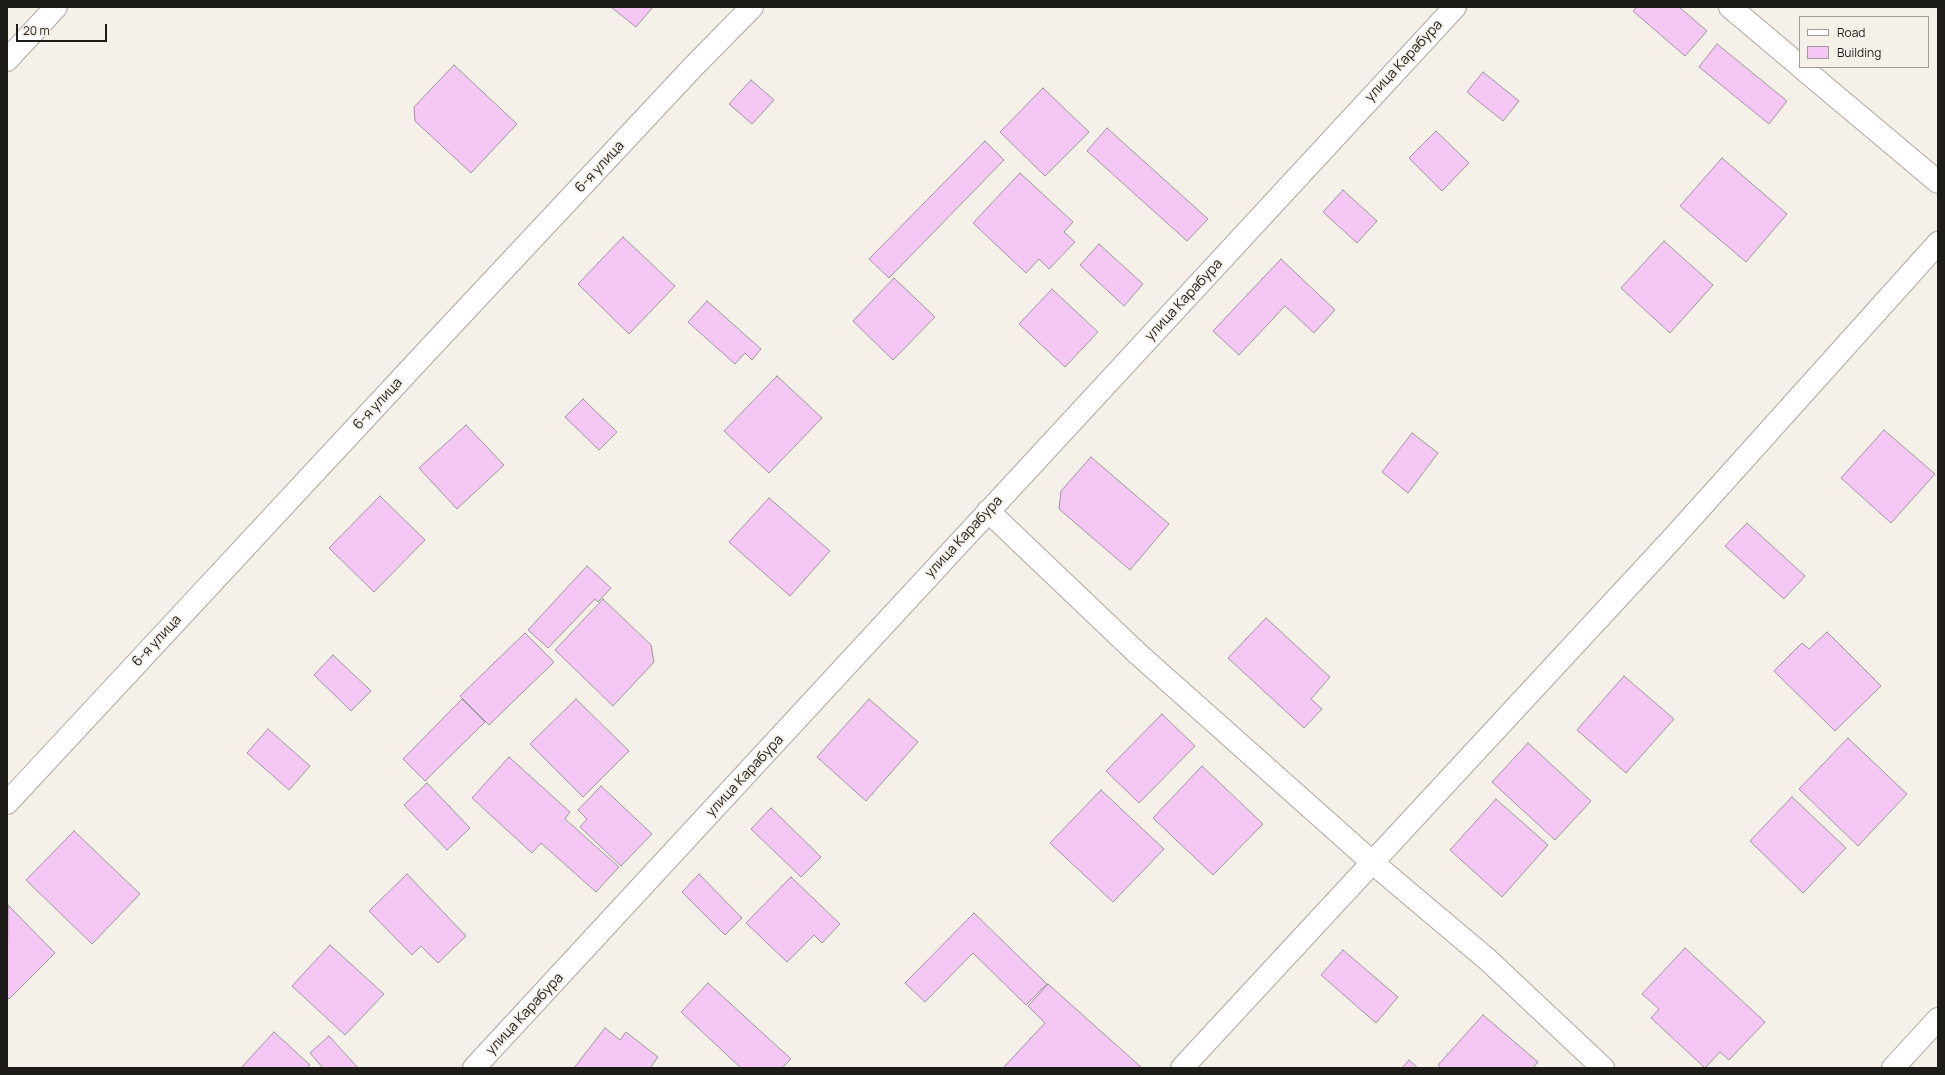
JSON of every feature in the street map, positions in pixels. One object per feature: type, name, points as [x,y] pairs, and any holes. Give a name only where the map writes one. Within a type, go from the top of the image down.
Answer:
[{"type":"street","points":[[7,60],[56,7]]},
{"type":"street","name":"6-я улица","points":[[7,803],[688,72],[752,7]]},
{"type":"street","name":"улица Карабура","points":[[474,1068],[1455,7]]},
{"type":"street","points":[[1730,7],[1799,64]]},
{"type":"street","points":[[1803,68],[1938,182]]},
{"type":"street","points":[[1182,1068],[1374,863],[1673,538],[1938,243]]},
{"type":"street","points":[[988,511],[1137,653],[1374,863],[1488,960],[1603,1068]]},
{"type":"street","points":[[1893,1068],[1938,1019]]},
{"type":"building","points":[[611,7],[653,7],[636,27]]},
{"type":"building","points":[[1637,7],[1679,7],[1707,31],[1685,56],[1633,11]]},
{"type":"building","points":[[1717,44],[1787,101],[1769,124],[1699,67]]},
{"type":"building","points":[[454,65],[517,124],[471,173],[415,121],[414,107]]},
{"type":"building","points":[[1483,72],[1519,101],[1503,121],[1467,92]]},
{"type":"building","points":[[751,80],[774,100],[752,124],[729,104]]},
{"type":"building","points":[[1043,88],[1089,132],[1045,176],[1000,132]]},
{"type":"building","points":[[1107,128],[1208,219],[1187,241],[1087,151]]},
{"type":"building","points":[[1436,131],[1469,163],[1442,191],[1409,158]]},
{"type":"building","points":[[985,141],[1004,160],[889,278],[869,259]]},
{"type":"building","points":[[1722,158],[1787,214],[1746,262],[1680,206]]},
{"type":"building","points":[[1020,173],[1073,222],[1064,232],[1075,242],[1049,269],[1039,259],[1026,273],[973,223]]},
{"type":"building","points":[[1343,190],[1377,221],[1357,243],[1323,212]]},
{"type":"building","points":[[623,237],[675,286],[629,334],[578,284]]},
{"type":"building","points":[[1664,241],[1713,285],[1670,333],[1621,288]]},
{"type":"building","points":[[1099,244],[1143,284],[1124,306],[1080,265]]},
{"type":"building","points":[[1281,259],[1335,310],[1314,333],[1285,306],[1239,355],[1213,331]]},
{"type":"building","points":[[894,278],[935,317],[893,360],[853,321]]},
{"type":"building","points":[[1052,289],[1098,332],[1065,367],[1019,324]]},
{"type":"building","points":[[707,301],[761,349],[752,360],[745,353],[735,364],[688,322]]},
{"type":"building","points":[[777,376],[822,418],[769,473],[724,431]]},
{"type":"building","points":[[583,399],[617,432],[599,450],[565,417]]},
{"type":"building","points":[[466,425],[504,465],[457,509],[419,468]]},
{"type":"building","points":[[1884,430],[1935,474],[1891,523],[1841,478]]},
{"type":"building","points":[[1412,433],[1438,453],[1408,493],[1382,472]]},
{"type":"building","points":[[1091,457],[1169,524],[1130,570],[1059,509],[1061,491]]},
{"type":"building","points":[[380,496],[425,540],[374,592],[329,548]]},
{"type":"building","points":[[769,498],[830,551],[790,596],[729,542]]},
{"type":"building","points":[[1747,523],[1805,576],[1784,599],[1725,546]]},
{"type":"building","points":[[587,566],[611,588],[598,602],[595,599],[548,648],[528,630]]},
{"type":"building","points":[[603,599],[651,645],[654,662],[613,706],[555,650]]},
{"type":"building","points":[[1266,618],[1330,677],[1311,699],[1322,709],[1304,728],[1228,658]]},
{"type":"building","points":[[1827,632],[1881,686],[1835,731],[1774,671],[1802,643],[1809,649]]},
{"type":"building","points":[[525,633],[554,662],[489,725],[460,696]]},
{"type":"building","points":[[333,655],[371,691],[351,711],[314,675]]},
{"type":"building","points":[[1624,676],[1674,719],[1626,773],[1577,730]]},
{"type":"building","points":[[462,699],[485,722],[425,781],[403,759]]},
{"type":"building","points":[[576,699],[629,751],[583,797],[530,744]]},
{"type":"building","points":[[869,699],[918,742],[866,801],[817,757]]},
{"type":"building","points":[[1162,714],[1195,746],[1139,803],[1106,771]]},
{"type":"building","points":[[268,729],[310,766],[289,790],[247,753]]},
{"type":"building","points":[[1848,738],[1907,794],[1858,846],[1799,789]]},
{"type":"building","points":[[1528,743],[1591,801],[1555,840],[1492,782]]},
{"type":"building","points":[[509,757],[570,812],[565,819],[619,867],[596,892],[541,843],[532,853],[472,798]]},
{"type":"building","points":[[1202,766],[1263,824],[1213,875],[1153,818]]},
{"type":"building","points":[[427,783],[470,828],[447,850],[404,805]]},
{"type":"building","points":[[601,786],[652,834],[621,866],[580,827],[587,819],[578,810]]},
{"type":"building","points":[[1101,790],[1164,849],[1113,902],[1050,843]]},
{"type":"building","points":[[1792,797],[1846,848],[1803,893],[1750,841]]},
{"type":"building","points":[[1496,799],[1548,845],[1502,897],[1450,850]]},
{"type":"building","points":[[771,808],[821,857],[801,877],[751,829]]},
{"type":"building","points":[[74,831],[140,894],[92,944],[26,880]]},
{"type":"building","points":[[407,874],[466,936],[438,963],[421,946],[412,955],[369,911]]},
{"type":"building","points":[[699,874],[742,918],[725,935],[682,892]]},
{"type":"building","points":[[791,877],[840,924],[822,943],[814,935],[787,962],[746,923]]},
{"type":"building","points":[[8,905],[55,953],[9,999],[7,997]]},
{"type":"building","points":[[974,913],[1047,984],[1026,1005],[973,953],[925,1002],[905,983]]},
{"type":"building","points":[[330,945],[384,994],[345,1035],[292,986]]},
{"type":"building","points":[[1685,948],[1765,1022],[1729,1060],[1720,1052],[1705,1068],[1651,1018],[1659,1009],[1642,994]]},
{"type":"building","points":[[1343,950],[1398,997],[1376,1023],[1321,975]]},
{"type":"building","points":[[708,983],[791,1059],[782,1068],[741,1068],[681,1012]]},
{"type":"building","points":[[1048,984],[1142,1068],[1003,1068],[1045,1023],[1028,1006]]},
{"type":"building","points":[[1483,1015],[1538,1062],[1533,1068],[1441,1068],[1438,1065]]},
{"type":"building","points":[[605,1028],[620,1040],[626,1032],[658,1057],[650,1068],[574,1068]]},
{"type":"building","points":[[274,1032],[310,1065],[307,1068],[241,1068]]},
{"type":"building","points":[[329,1036],[358,1068],[323,1068],[310,1053]]},
{"type":"building","points":[[1409,1060],[1418,1068],[1402,1068]]}]
